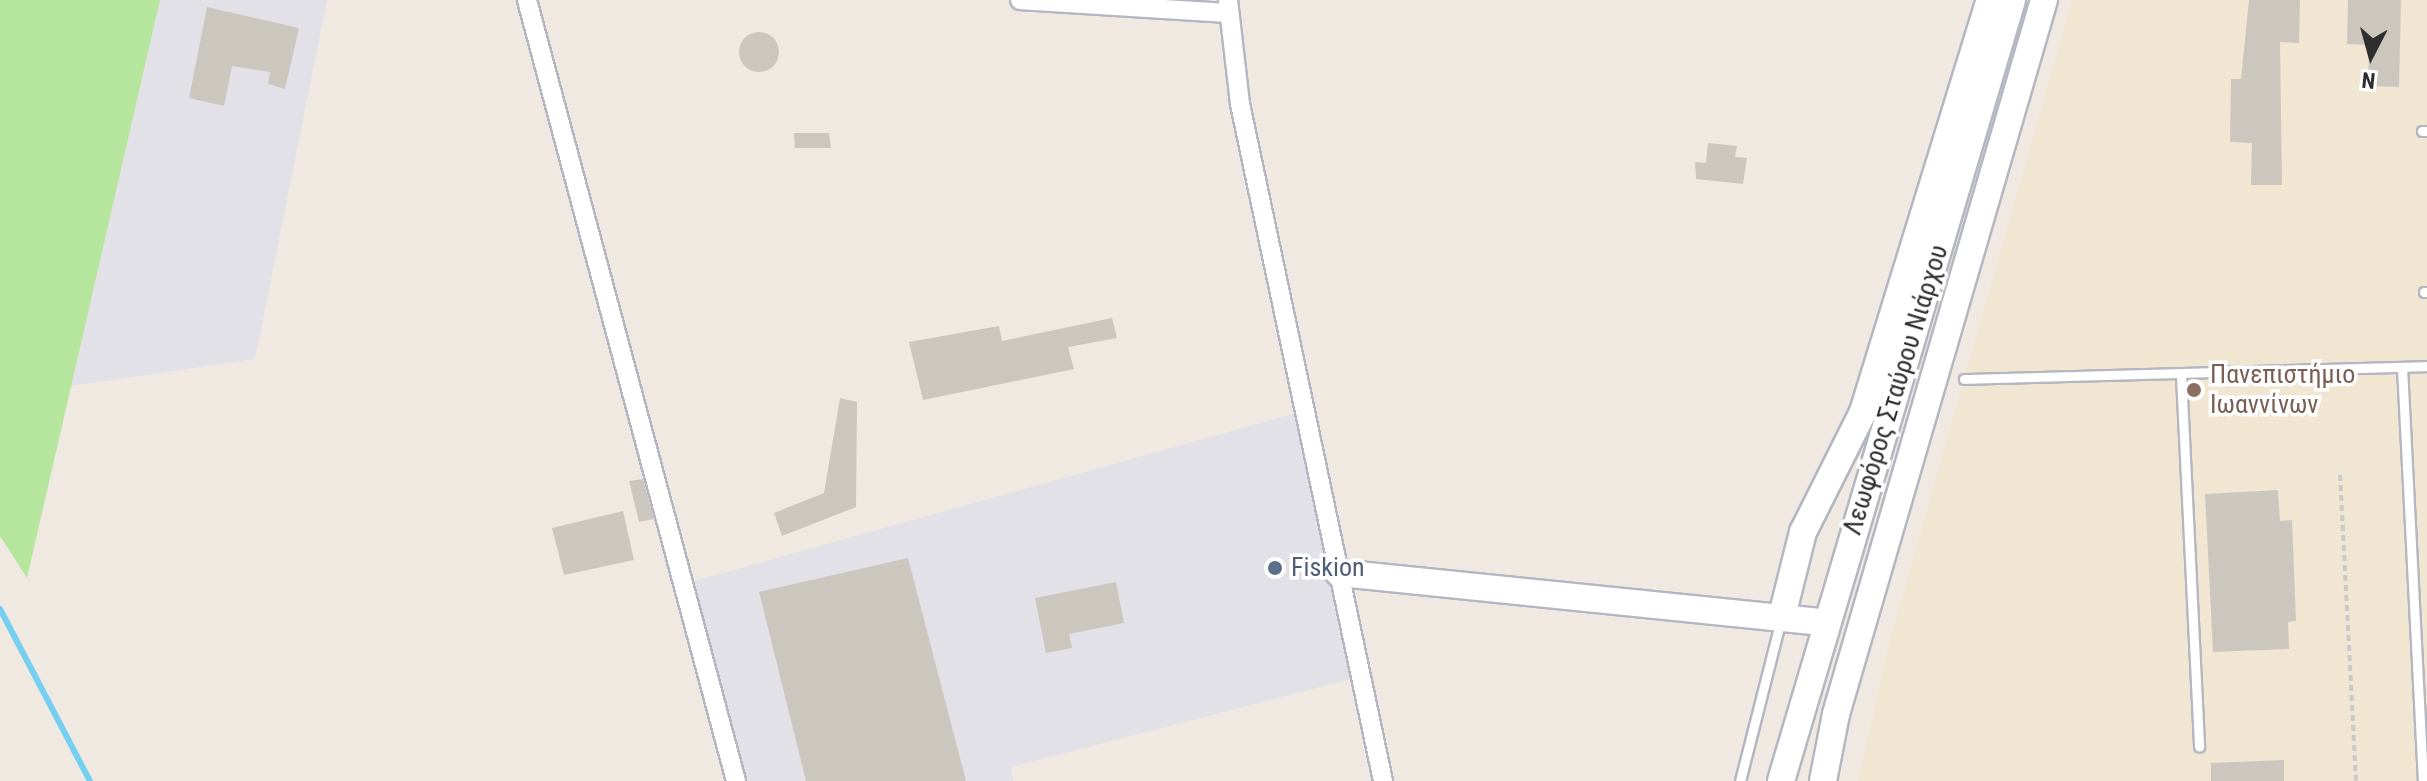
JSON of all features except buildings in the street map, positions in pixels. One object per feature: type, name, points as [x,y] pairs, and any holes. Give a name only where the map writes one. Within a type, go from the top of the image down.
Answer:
[{"type":"main road","points":[[1782,616],[1803,532],[1863,412],[1990,0]]},
{"type":"main road","name":"Λεωφόρος Σταύρου Νιάρχου","points":[[1781,781],[1822,622],[1899,392],[2012,0]]},
{"type":"main road","name":"Λεωφόρος Σταύρου Νιάρχου","points":[[1823,781],[1836,714],[2044,0]]},
{"type":"main road","points":[[1339,573],[1822,622]]},
{"type":"street","points":[[527,0],[736,781]]},
{"type":"street","points":[[1020,0],[1227,6],[1383,781]]},
{"type":"lane","points":[[1964,379],[2181,376],[2427,366]]},
{"type":"lane","points":[[2402,367],[2423,781]]},
{"type":"lane","points":[[2181,376],[2199,747]]},
{"type":"lane","points":[[1740,781],[1782,616]]},
{"type":"path","points":[[2340,475],[2356,781]]},
{"type":"shaded area","points":[[160,0],[327,0],[255,359],[71,386]]},
{"type":"shaded area","name":"Πανεπιστήμιο Ιωαννίνων","points":[[2072,0],[2427,0],[2427,781],[1858,781],[1889,644]]},
{"type":"shaded area","points":[[1300,412],[1355,678],[1011,767],[1013,781],[746,781],[694,581]]},
{"type":"green space","points":[[0,0],[160,0],[27,578],[0,536]]},
{"type":"waterway","points":[[0,609],[90,781]]},
{"type":"place","name":"Πανεπιστήμιο Ιωαννίνων","points":[[2194,390]]},
{"type":"place","name":"Fiskion","points":[[1275,568]]}]
